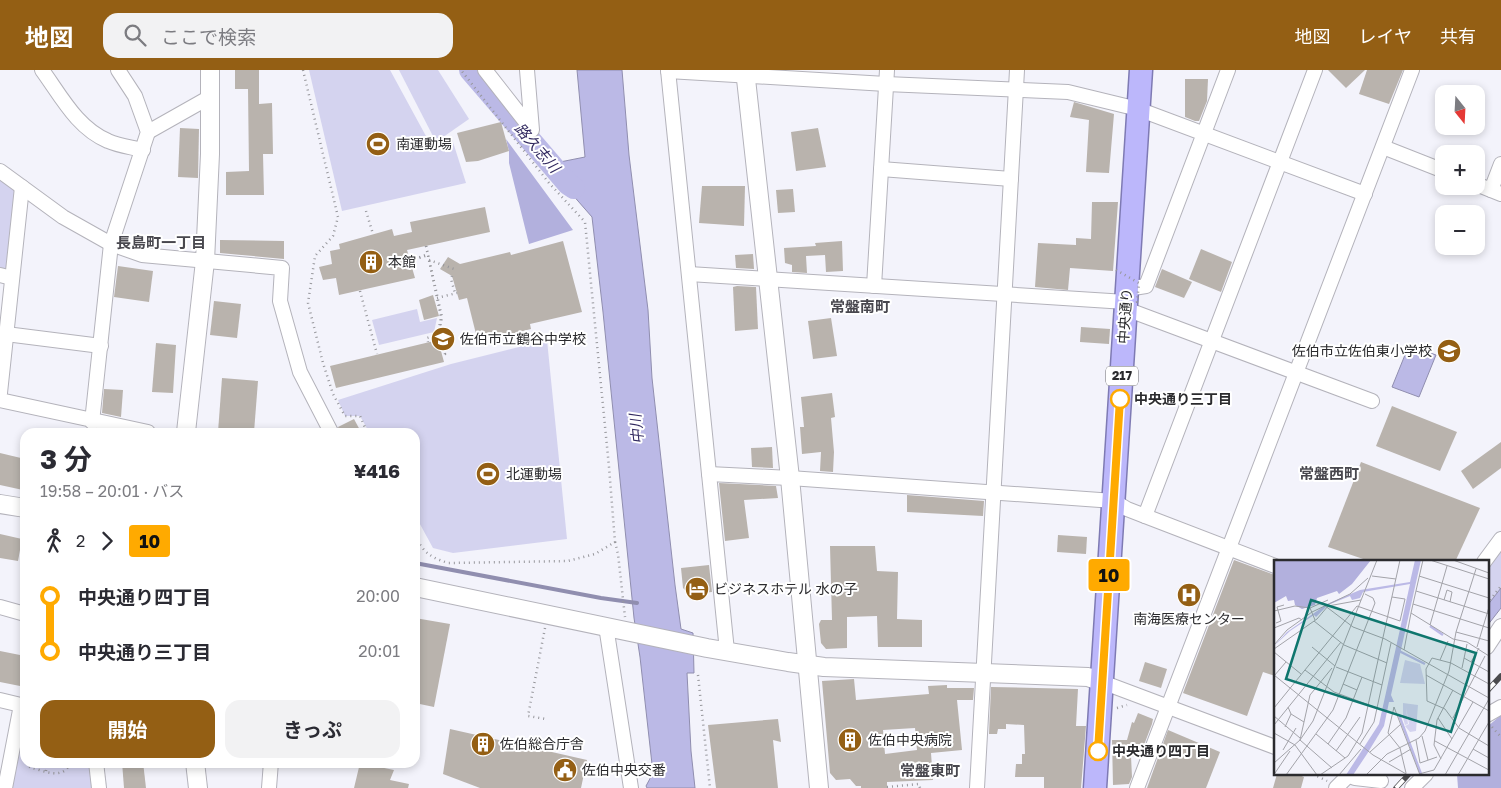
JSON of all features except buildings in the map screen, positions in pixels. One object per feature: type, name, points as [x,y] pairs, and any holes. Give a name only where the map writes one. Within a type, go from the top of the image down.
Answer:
[{"type":"highway","name":"中央通り","points":[[1102,682],[1141,70]]},
{"type":"highway","name":"217","points":[[1095,788],[1102,682]]},
{"type":"street","points":[[42,70],[82,124],[109,142],[143,150]]},
{"type":"street","points":[[92,422],[111,244],[148,132],[135,96],[118,70]]},
{"type":"street","points":[[186,428],[205,262],[210,154],[210,70]]},
{"type":"street","points":[[485,70],[532,130],[527,70]]},
{"type":"street","points":[[727,651],[668,70],[886,77],[1016,90],[1068,92],[1138,109],[1365,194]]},
{"type":"street","points":[[977,788],[1017,70]]},
{"type":"street","points":[[689,274],[1004,294],[1127,295],[1146,286],[1228,70]]},
{"type":"street","points":[[1144,516],[1315,70]]},
{"type":"street","points":[[1137,788],[1412,70]]},
{"type":"street","points":[[746,72],[790,478],[820,788]]},
{"type":"street","points":[[874,286],[886,77]]},
{"type":"street","points":[[148,132],[210,96]]},
{"type":"street","points":[[1383,147],[1435,167]]},
{"type":"street","points":[[1496,192],[1501,164]]},
{"type":"street","points":[[881,168],[1011,179]]},
{"type":"street","points":[[0,171],[63,217],[111,244],[142,255],[282,268],[280,301],[300,372],[329,428]]},
{"type":"street","points":[[0,393],[6,334],[6,277],[22,187]]},
{"type":"street","points":[[1127,295],[1211,341],[1372,402]]},
{"type":"street","points":[[6,334],[101,346]]},
{"type":"street","points":[[0,400],[126,428]]},
{"type":"street","points":[[709,474],[1114,501],[1144,516],[1274,566]]},
{"type":"street","points":[[0,504],[20,507]]},
{"type":"street","points":[[1485,560],[1501,539]]},
{"type":"street","points":[[420,588],[707,648],[807,665],[1088,677],[1274,747]]},
{"type":"street","points":[[0,607],[20,613]]},
{"type":"street","points":[[606,626],[631,788]]},
{"type":"street","points":[[1488,646],[1501,626]]},
{"type":"street","points":[[0,700],[20,705]]},
{"type":"street","points":[[1488,720],[1501,707]]},
{"type":"street","points":[[5,788],[20,720]]},
{"type":"street","points":[[97,768],[99,788]]},
{"type":"street","points":[[196,768],[198,788]]},
{"type":"street","points":[[269,788],[271,768]]},
{"type":"street","points":[[1332,786],[1350,776],[1381,781]]},
{"type":"street","points":[[1412,788],[1424,776]]},
{"type":"path","points":[[303,70],[338,217],[332,236],[315,256],[308,303],[333,394],[345,416],[360,416],[366,428]]},
{"type":"path","points":[[461,70],[549,183],[585,222],[615,542],[624,610]]},
{"type":"path","points":[[366,211],[372,234]]},
{"type":"path","points":[[426,246],[442,317],[438,334],[427,338],[428,342]]},
{"type":"path","points":[[428,254],[442,317],[439,334],[445,354],[442,355]]},
{"type":"path","points":[[410,261],[428,254]]},
{"type":"path","points":[[429,260],[457,270]]},
{"type":"path","points":[[438,299],[456,293],[451,279],[452,276]]},
{"type":"path","points":[[1139,283],[1137,302],[1127,295],[1139,283]]},
{"type":"path","points":[[360,291],[377,354]]},
{"type":"path","points":[[420,546],[431,557],[448,563],[568,561],[594,554],[615,542]]},
{"type":"path","points":[[1488,603],[1501,586]]},
{"type":"path","points":[[546,624],[528,716],[546,719]]},
{"type":"path","points":[[698,675],[710,788]]},
{"type":"path","points":[[1488,720],[1501,737]]},
{"type":"path","points":[[34,768],[62,774],[68,768]]},
{"type":"path","points":[[1319,776],[1327,779],[1332,786]]},
{"type":"path","points":[[887,787],[920,784],[920,788]]},
{"type":"shaded area","name":"南運動場","points":[[309,70],[390,70],[433,149],[452,139],[466,183],[342,211]]},
{"type":"shaded area","points":[[399,70],[438,70],[469,119],[436,142]]},
{"type":"shaded area","points":[[506,139],[573,230],[529,244],[509,163]]},
{"type":"shaded area","points":[[0,174],[18,188],[10,271],[0,269]]},
{"type":"shaded area","points":[[417,309],[420,322],[437,318],[434,332],[379,345],[372,320]]},
{"type":"shaded area","name":"北運動場","points":[[547,340],[567,539],[453,553],[433,548],[420,524],[420,428],[367,428],[360,416],[345,416],[338,400],[451,364]]},
{"type":"shaded area","points":[[1501,550],[1501,588],[1488,605],[1488,566]]},
{"type":"shaded area","points":[[1501,715],[1501,788],[1458,788],[1457,776],[1488,776],[1488,726]]},
{"type":"shaded area","points":[[20,729],[20,768],[95,768],[97,788],[7,788]]},
{"type":"water","name":"中川","points":[[577,70],[622,70],[629,155],[648,310],[652,378],[675,585],[681,629],[693,633],[694,673],[687,673],[695,788],[647,788],[646,786],[653,773],[634,618],[592,217],[550,169],[555,163],[585,157]]},
{"type":"water","points":[[1409,345],[1436,355],[1419,397],[1392,387]]},
{"type":"water","points":[[1501,588],[1501,608],[1488,625],[1488,605]]},
{"type":"waterway","name":"路久志川","points":[[470,70],[568,184],[574,188]]},
{"type":"waterway","points":[[420,564],[637,603]]},
{"type":"railway","points":[[1488,690],[1501,676]]},
{"type":"railway","points":[[1396,788],[1407,776]]},
{"type":"bus line","name":"10","points":[[1098,751],[1120,399]]},
{"type":"place","name":"南運動場","points":[[378,144]]},
{"type":"place","name":"本館","points":[[371,262]]},
{"type":"place","name":"佐伯市立鶴谷中学校","points":[[443,339]]},
{"type":"place","name":"佐伯市立佐伯東小学校","points":[[1449,351]]},
{"type":"place","name":"中央通り三丁目","points":[[1120,399]]},
{"type":"place","name":"北運動場","points":[[488,474]]},
{"type":"place","name":"ビジネスホテル 水の子","points":[[697,589]]},
{"type":"place","name":"南海医療センター","points":[[1189,595]]},
{"type":"place","name":"佐伯中央病院","points":[[850,740]]},
{"type":"place","name":"佐伯総合庁舎","points":[[483,744]]},
{"type":"place","name":"中央通り四丁目","points":[[1098,751]]},
{"type":"place","name":"佐伯中央交番","points":[[565,770]]},
{"type":"district","name":"長島町一丁目","points":[[161,243]]},
{"type":"district","name":"常盤南町","points":[[860,307]]},
{"type":"district","name":"常盤西町","points":[[1329,474]]},
{"type":"district","name":"常盤東町","points":[[930,771]]}]
